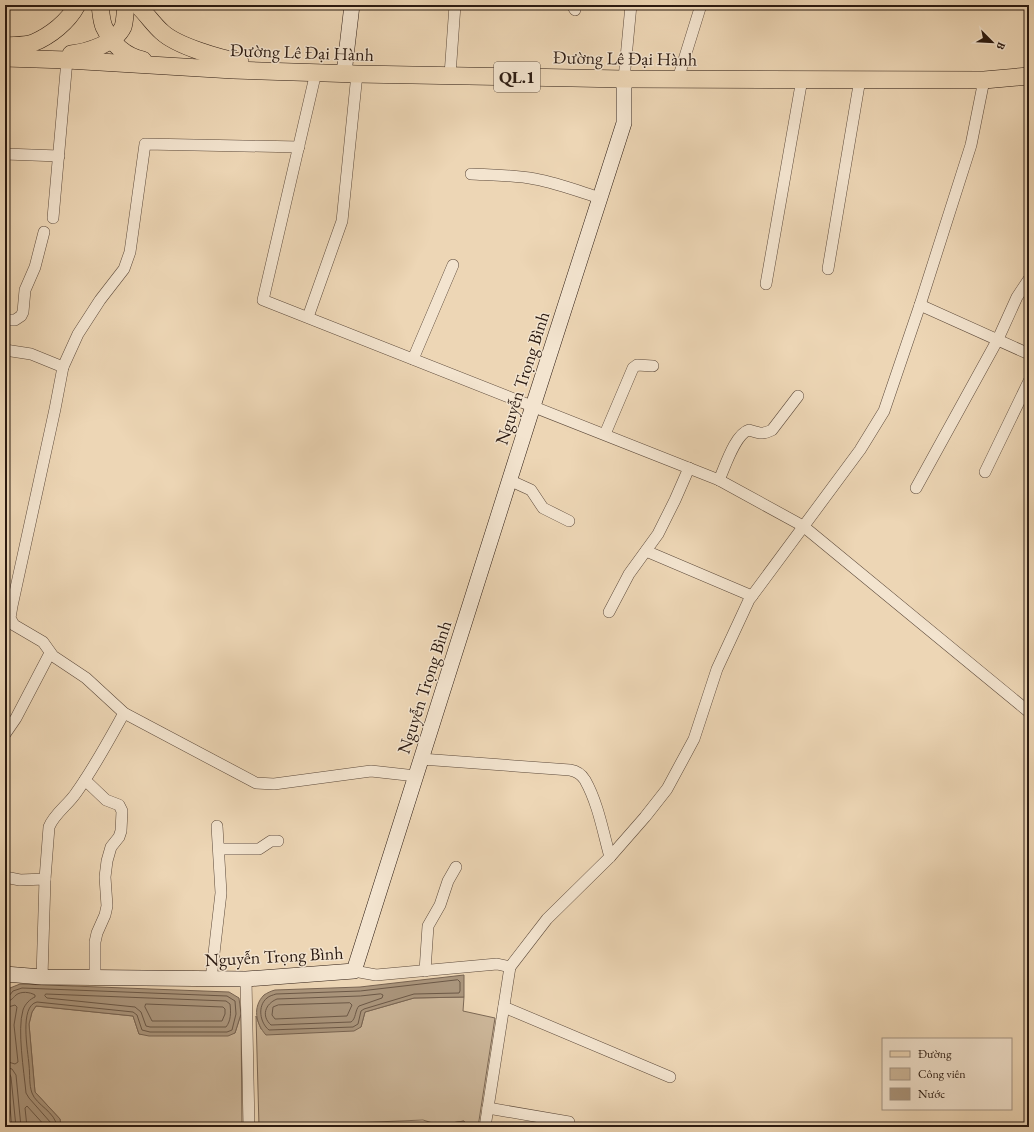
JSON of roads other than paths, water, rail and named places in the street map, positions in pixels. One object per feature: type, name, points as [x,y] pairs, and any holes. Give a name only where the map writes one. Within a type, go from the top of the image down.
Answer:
[{"type":"main road","points":[[5,46],[32,43],[55,30],[74,11],[77,5]]},
{"type":"main road","points":[[100,5],[104,26],[118,48],[134,58],[172,65]]},
{"type":"main road","points":[[25,58],[73,54],[97,48],[112,40],[123,27],[126,5]]},
{"type":"main road","points":[[139,5],[140,9],[163,33],[184,45],[223,59],[291,72]]},
{"type":"main road","name":"Đường Lê Đại Hành","points":[[5,58],[291,72],[624,79],[984,80],[1029,76]]},
{"type":"street","points":[[308,318],[342,221],[351,73],[352,5]]},
{"type":"street","points":[[450,75],[455,5]]},
{"type":"street","points":[[624,79],[631,5]]},
{"type":"street","points":[[678,79],[701,5]]},
{"type":"street","points":[[53,218],[60,156],[66,60]]},
{"type":"street","points":[[316,72],[263,300],[719,480],[803,526],[1029,712]]},
{"type":"street","name":"Nguyễn Trọng Bình","points":[[5,974],[42,977],[96,976],[246,979],[354,971],[509,480],[624,123],[624,79]]},
{"type":"street","points":[[766,284],[802,79]]},
{"type":"street","points":[[828,269],[860,79]]},
{"type":"street","points":[[485,1127],[510,966],[547,919],[610,857],[667,790],[694,739],[717,669],[752,596],[860,450],[884,411],[971,146],[984,80]]},
{"type":"street","points":[[299,147],[145,144],[128,261],[124,269],[100,300],[78,334],[63,367],[8,625],[14,625],[43,642],[50,653],[86,678],[124,713],[247,779],[261,784],[274,784],[372,771],[416,776]]},
{"type":"street","points":[[5,154],[60,156]]},
{"type":"street","points":[[471,174],[508,175],[535,179],[600,198]]},
{"type":"street","points":[[5,320],[15,320],[21,316],[23,312],[24,290],[35,267],[44,232]]},
{"type":"street","points":[[413,359],[453,265]]},
{"type":"street","points":[[916,488],[998,339],[1017,297],[1029,279]]},
{"type":"street","points":[[920,305],[1029,354]]},
{"type":"street","points":[[5,350],[31,354],[63,367]]},
{"type":"street","points":[[605,434],[633,368],[637,365],[653,366]]},
{"type":"street","points":[[985,472],[1029,381]]},
{"type":"street","points":[[719,480],[742,433],[749,430],[761,434],[772,430],[798,396]]},
{"type":"street","points":[[610,612],[629,574],[658,534],[666,520],[689,468]]},
{"type":"street","points":[[509,480],[531,490],[543,508],[569,521]]},
{"type":"street","points":[[646,551],[752,596]]},
{"type":"street","points":[[5,734],[16,718],[50,653]]},
{"type":"street","points":[[42,977],[48,830],[51,823],[67,805],[85,780],[101,755],[124,713]]},
{"type":"street","points":[[421,760],[570,770],[576,772],[585,780],[595,804],[610,857]]},
{"type":"street","points":[[85,780],[106,800],[119,805],[122,812],[121,831],[119,837],[111,847],[107,861],[105,877],[107,906],[95,942],[96,976]]},
{"type":"street","points":[[211,979],[222,893],[217,826]]},
{"type":"street","points":[[219,849],[259,848],[271,841],[278,841]]},
{"type":"street","points":[[425,971],[428,926],[440,905],[448,881],[456,867]]},
{"type":"street","points":[[5,878],[20,880],[45,879]]},
{"type":"street","points":[[354,971],[376,975],[497,964],[510,966]]},
{"type":"street","points":[[246,979],[249,1127]]},
{"type":"street","points":[[504,1008],[670,1077]]},
{"type":"street","points":[[488,1108],[569,1122]]},
{"type":"water","points":[[464,975],[464,997],[414,998],[365,1012],[361,1027],[354,1031],[266,1035],[258,1021],[257,1010],[260,1000],[264,995],[275,990],[360,987]]},
{"type":"water","points":[[20,984],[229,992],[239,998],[241,1014],[235,1033],[228,1036],[149,1036],[139,1034],[133,1016],[36,1006],[32,1012],[29,1024],[35,1092],[60,1119],[61,1127],[12,1127],[5,1057],[5,995],[10,988]]},
{"type":"water","points":[[464,1121],[469,1127],[439,1127],[439,1125]]}]
